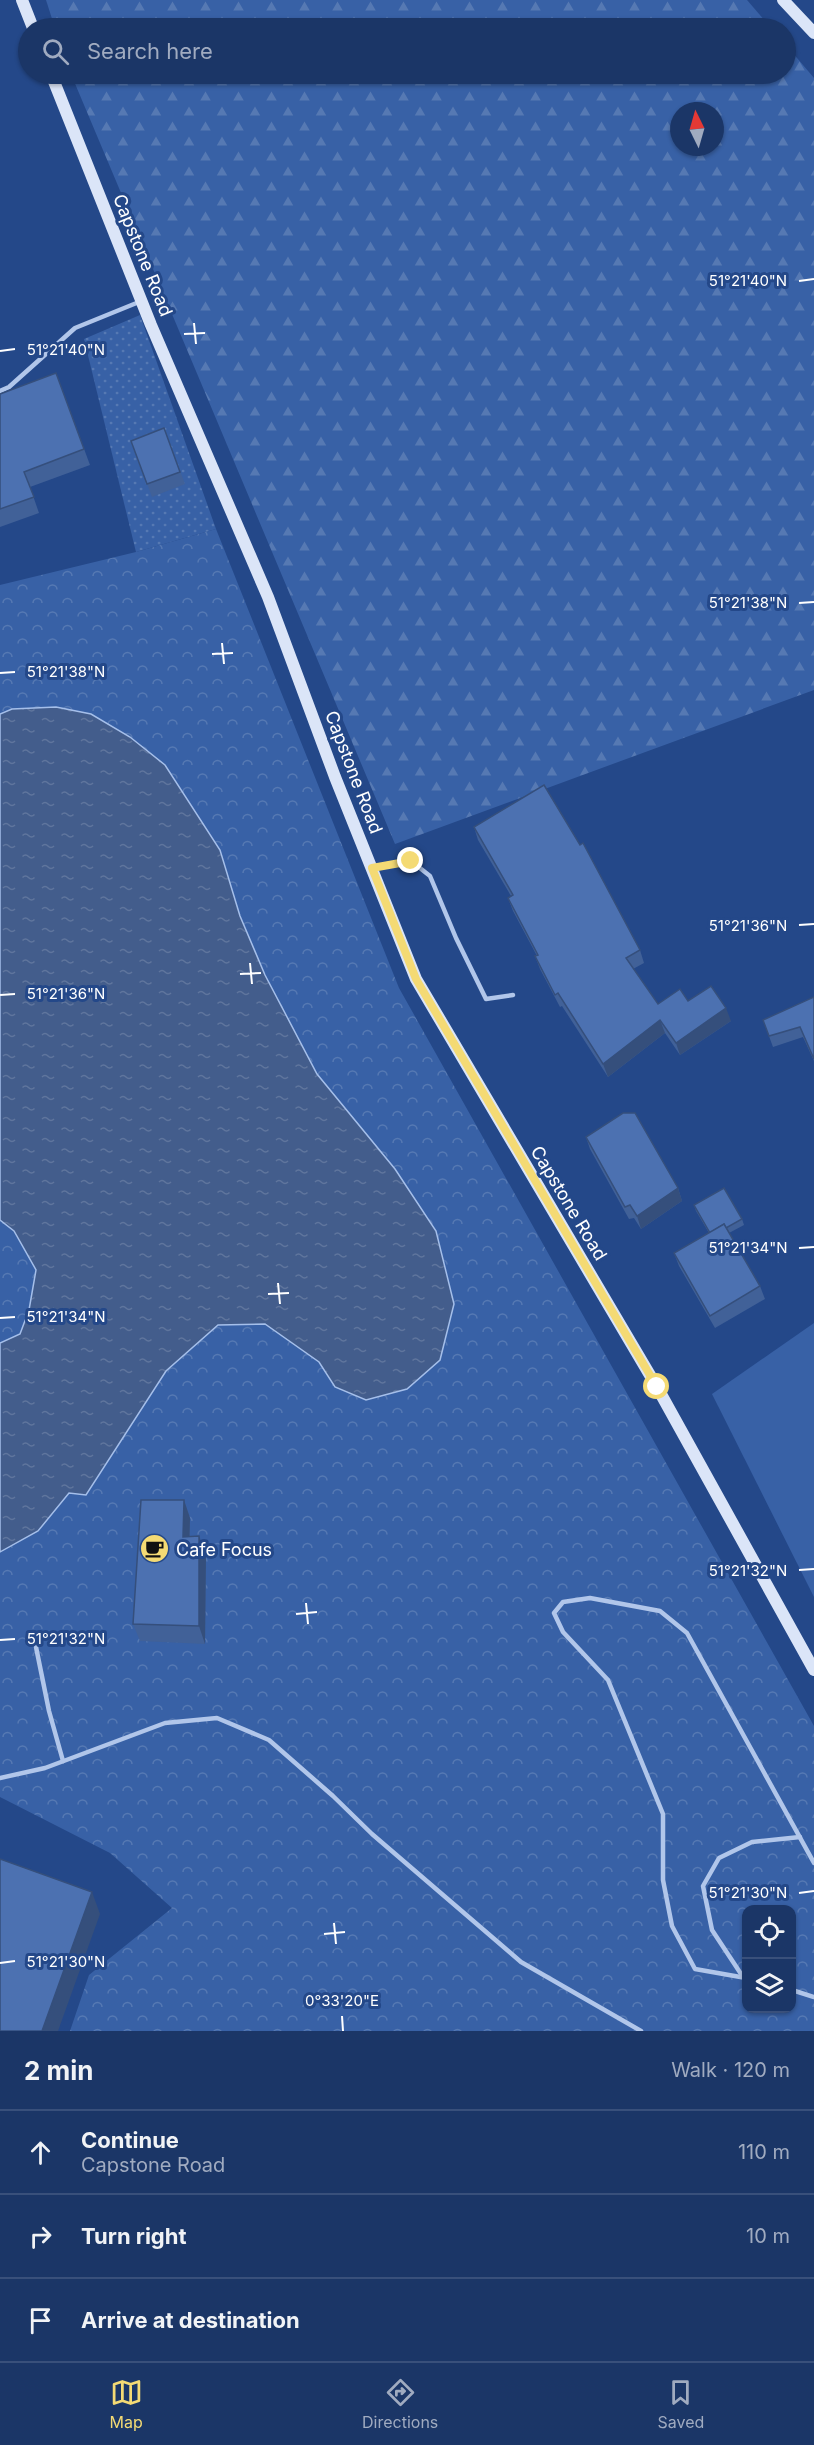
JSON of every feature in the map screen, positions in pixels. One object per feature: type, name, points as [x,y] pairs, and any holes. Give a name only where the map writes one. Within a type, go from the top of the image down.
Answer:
[{"type":"street","points":[[22,0],[29,18]]},
{"type":"street","points":[[783,0],[814,33]]},
{"type":"street","name":"Capstone Road","points":[[55,84],[141,301],[268,597],[416,979],[657,1387],[814,1670]]},
{"type":"lane","points":[[0,391],[9,387],[75,328],[141,301]]},
{"type":"lane","points":[[372,868],[411,861],[430,876],[456,938],[486,999],[513,995]]},
{"type":"lane","points":[[742,1977],[695,1969],[672,1926],[663,1880],[663,1814],[608,1680],[563,1632],[554,1612],[563,1602],[590,1598],[660,1611],[687,1633],[814,1863]]},
{"type":"lane","points":[[36,1647],[49,1711],[63,1761]]},
{"type":"lane","points":[[0,1778],[45,1768],[165,1723],[217,1718],[269,1740],[372,1834],[521,1962],[641,2031]]},
{"type":"lane","points":[[742,1973],[712,1930],[703,1886],[719,1858],[752,1842],[800,1837]]},
{"type":"lane","points":[[796,1991],[814,1997]]},
{"type":"green space","points":[[46,0],[747,0],[762,18],[52,18]]},
{"type":"green space","points":[[796,57],[814,78],[814,690],[395,844],[75,84],[796,84]]},
{"type":"green space","points":[[140,315],[216,529],[136,552],[84,339]]},
{"type":"green space","points":[[216,529],[399,988],[814,1726],[814,2031],[70,2031],[89,1975],[172,1908],[110,1853],[0,1797],[0,585],[136,552]]},
{"type":"green space","points":[[814,1323],[814,1597],[712,1394]]},
{"type":"water","points":[[56,707],[91,714],[130,737],[165,765],[220,850],[240,916],[265,975],[317,1074],[395,1169],[436,1231],[454,1304],[440,1360],[407,1389],[366,1400],[335,1387],[319,1362],[265,1324],[218,1325],[166,1371],[86,1495],[69,1493],[38,1531],[0,1552],[0,1343],[20,1334],[29,1310],[36,1270],[14,1231],[0,1220],[0,714],[12,709]]},
{"type":"building","points":[[56,373],[84,449],[24,472],[34,497],[0,509],[0,394]]},
{"type":"building","points":[[164,428],[180,472],[147,484],[131,441]]},
{"type":"building","points":[[544,785],[580,845],[583,843],[640,950],[626,958],[658,1004],[680,989],[688,1001],[711,986],[726,1008],[676,1043],[660,1020],[603,1064],[558,993],[555,995],[535,956],[538,955],[508,898],[513,895],[474,827]]},
{"type":"building","points":[[814,997],[814,1059],[800,1027],[769,1036],[763,1020]]},
{"type":"building","points":[[623,1113],[635,1113],[678,1188],[637,1216],[630,1205],[625,1207],[586,1137]]},
{"type":"building","points":[[724,1188],[742,1219],[726,1228],[724,1224],[710,1233],[694,1205]]},
{"type":"building","points":[[724,1224],[760,1286],[710,1316],[674,1253]]},
{"type":"building","points":[[141,1500],[184,1500],[183,1537],[199,1536],[199,1626],[133,1624]]},
{"type":"building","points":[[0,1859],[92,1892],[42,2031],[0,2031]]},
{"type":"place","name":"Cafe Focus","points":[[155,1549]]},
{"type":"route","points":[[411,861],[372,868],[416,979],[657,1387]]}]
